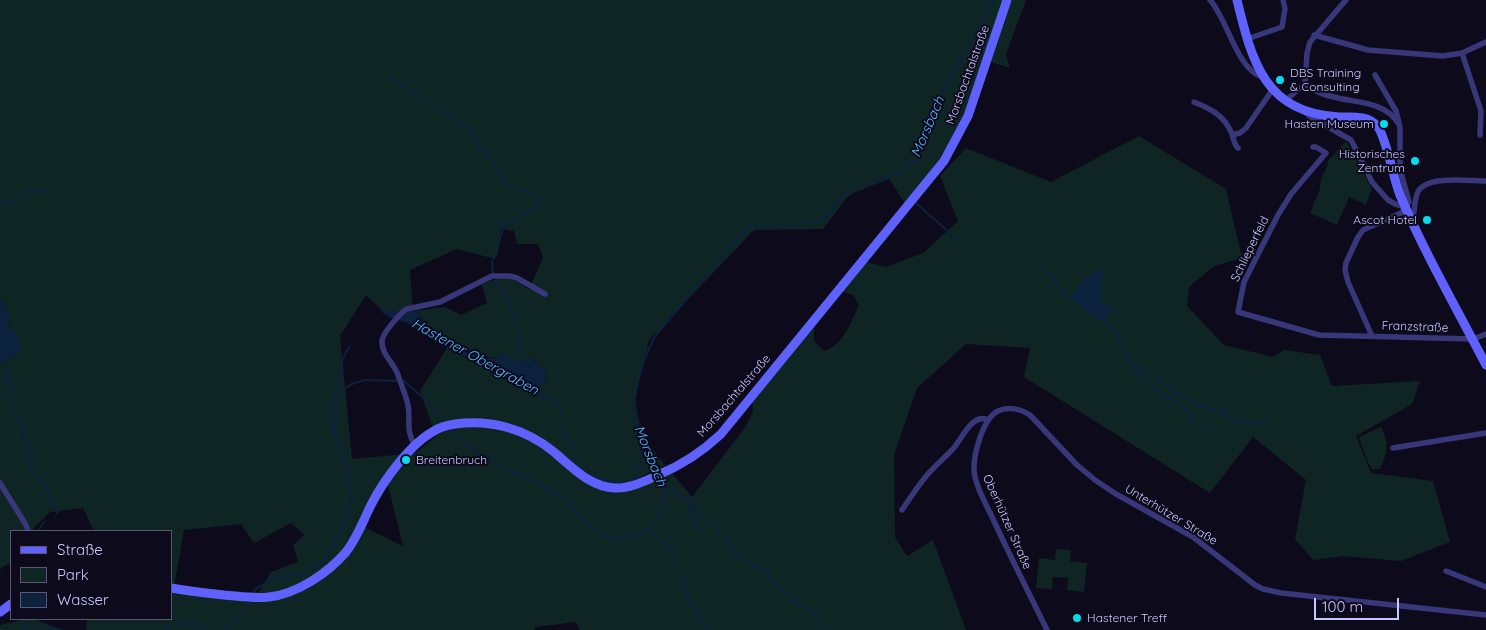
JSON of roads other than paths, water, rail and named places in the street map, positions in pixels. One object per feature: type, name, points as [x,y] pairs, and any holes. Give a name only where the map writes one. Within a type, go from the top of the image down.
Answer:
[{"type":"main road","name":"Morsbachtalstraße","points":[[172,588],[251,597],[269,597],[290,591],[315,578],[337,562],[355,538],[372,503],[387,480],[415,445],[439,428],[474,423],[495,425],[526,434],[552,450],[575,471],[594,482],[616,488],[659,475],[695,456],[721,434],[944,161],[968,116],[1007,0]]},
{"type":"main road","points":[[1237,0],[1247,38],[1262,77],[1273,89],[1299,110],[1307,113],[1321,116],[1362,118],[1371,121],[1377,126],[1382,136],[1398,188],[1412,221],[1486,365]]},
{"type":"street","points":[[1210,0],[1219,12],[1244,62],[1262,77]]},
{"type":"street","points":[[1247,38],[1282,27],[1285,9],[1283,0]]},
{"type":"street","points":[[1286,100],[1305,84],[1309,45],[1314,35],[1346,0]]},
{"type":"street","points":[[1314,35],[1368,50],[1443,56],[1462,54],[1486,42]]},
{"type":"street","points":[[1462,54],[1481,111],[1480,134]]},
{"type":"street","points":[[1307,113],[1309,116],[1351,140],[1372,182],[1388,200],[1406,207],[1409,202],[1400,169],[1400,127],[1394,106],[1374,75]]},
{"type":"street","points":[[1305,84],[1326,95],[1363,102],[1382,108],[1393,116],[1400,127]]},
{"type":"street","points":[[1232,135],[1246,128],[1273,89]]},
{"type":"street","points":[[1194,102],[1218,114],[1225,121],[1234,144],[1238,148]]},
{"type":"street","points":[[1387,112],[1394,106]]},
{"type":"street","name":"Schlieperfeld","points":[[1312,147],[1316,147],[1326,153],[1284,204],[1254,260],[1242,289],[1238,312],[1319,335],[1372,336]]},
{"type":"street","points":[[1412,221],[1418,192],[1428,183],[1438,180],[1486,181]]},
{"type":"street","name":"Franzstraße","points":[[1406,207],[1396,216],[1364,230],[1358,237],[1346,263],[1345,270],[1348,282],[1372,336],[1473,339]]},
{"type":"street","points":[[415,445],[409,434],[408,407],[399,377],[383,350],[382,342],[385,331],[398,317],[412,307],[440,302],[492,276],[517,278],[545,294]]},
{"type":"street","points":[[1473,339],[1486,334]]},
{"type":"street","name":"Unterhützer Straße","points":[[902,510],[926,475],[953,449],[974,421],[981,418],[988,420],[999,410],[1010,408],[1027,413],[1077,465],[1095,480],[1116,494],[1193,537],[1248,580],[1263,589],[1281,593],[1486,615]]},
{"type":"street","name":"Oberhützer Straße","points":[[988,420],[975,454],[974,476],[1004,543],[1047,630]]},
{"type":"street","points":[[1393,448],[1486,433]]},
{"type":"street","points":[[0,483],[28,530]]},
{"type":"street","points":[[1446,571],[1486,587]]},
{"type":"water","points":[[1103,269],[1101,302],[1114,309],[1101,322],[1071,298],[1088,274]]},
{"type":"water","points":[[0,297],[6,308],[10,327],[6,330],[12,329],[18,338],[20,348],[18,354],[0,362]]},
{"type":"water","points":[[380,309],[404,314],[416,312],[443,340],[457,348],[466,349],[486,358],[496,358],[503,354],[521,363],[530,359],[534,360],[542,368],[547,383],[533,386],[510,375],[506,379],[447,349],[408,323],[383,313]]},
{"type":"waterway","name":"Morsbach","points":[[658,472],[640,439],[635,423],[634,410],[641,371],[655,336],[749,226],[788,227],[824,218],[850,190],[901,173],[917,159],[946,85],[984,19],[992,0]]},
{"type":"waterway","points":[[391,78],[467,127],[476,144],[484,149],[496,166],[502,180],[534,195],[540,203],[505,225],[496,256],[492,261],[493,273]]},
{"type":"waterway","points":[[0,205],[12,202],[27,192],[48,189]]},
{"type":"waterway","points":[[915,202],[958,240]]},
{"type":"waterway","points":[[498,216],[504,227]]},
{"type":"waterway","points":[[1037,263],[1075,301]]},
{"type":"waterway","points":[[493,282],[501,289],[511,308],[515,319],[523,363]]},
{"type":"waterway","points":[[1102,318],[1111,327],[1129,360],[1136,366],[1149,372]]},
{"type":"waterway","points":[[335,434],[332,432],[330,424],[331,411],[340,379],[343,358],[350,346]]},
{"type":"waterway","points":[[3,361],[10,382]]},
{"type":"waterway","points":[[1131,362],[1137,372],[1147,381]]},
{"type":"waterway","name":"Hastener Obergraben","points":[[507,377],[552,399],[557,403],[563,414]]},
{"type":"waterway","points":[[1155,377],[1194,403],[1221,411],[1229,419],[1254,424],[1267,418]]},
{"type":"waterway","points":[[0,380],[10,382],[16,406],[14,415],[22,423],[22,437],[30,449],[27,459],[31,464],[31,469],[47,490],[52,504],[59,509],[57,513]]},
{"type":"waterway","name":"Morsbach","points":[[251,595],[257,588],[277,577],[303,574],[325,559],[344,525],[351,499],[346,467],[335,434],[337,402],[342,390],[364,380],[404,381],[428,402],[445,424]]},
{"type":"waterway","points":[[1152,386],[1155,391],[1182,407],[1196,423],[1211,431]]},
{"type":"waterway","name":"Hastener Obergraben","points":[[564,425],[577,465],[589,474],[607,481],[625,482],[632,480],[637,475],[641,441]]},
{"type":"waterway","name":"Morsbach","points":[[450,429],[464,443],[486,457],[561,496],[589,526],[602,535],[610,537],[630,537],[643,533],[654,525],[664,498],[664,488],[660,476]]},
{"type":"waterway","points":[[665,486],[688,499],[698,515],[721,531]]},
{"type":"waterway","points":[[691,503],[689,507],[690,515],[695,524],[704,533]]},
{"type":"waterway","points":[[39,530],[44,522]]},
{"type":"waterway","points":[[649,530],[671,551],[677,567]]},
{"type":"waterway","points":[[726,537],[733,553],[755,567],[769,573],[771,580],[790,596],[790,600],[814,612],[824,630]]},
{"type":"waterway","points":[[681,576],[692,604],[709,630]]},
{"type":"waterway","name":"Morsbach","points":[[223,630],[239,618],[251,600]]},
{"type":"waterway","points":[[26,626],[28,620]]},
{"type":"waterway","name":"Morsbach","points":[[161,630],[180,624],[198,624],[207,630]]},
{"type":"waterway","name":"Morsbach","points":[[20,630],[35,627],[59,630]]},
{"type":"place","name":"DBS Training & Consulting","points":[[1280,80]]},
{"type":"place","name":"Hasten Museum","points":[[1384,124]]},
{"type":"place","name":"Historisches Zentrum","points":[[1415,161]]},
{"type":"place","name":"Ascot Hotel","points":[[1427,220]]},
{"type":"place","name":"Breitenbruch","points":[[406,460]]},
{"type":"place","name":"Hastener Treff","points":[[1077,618]]}]
